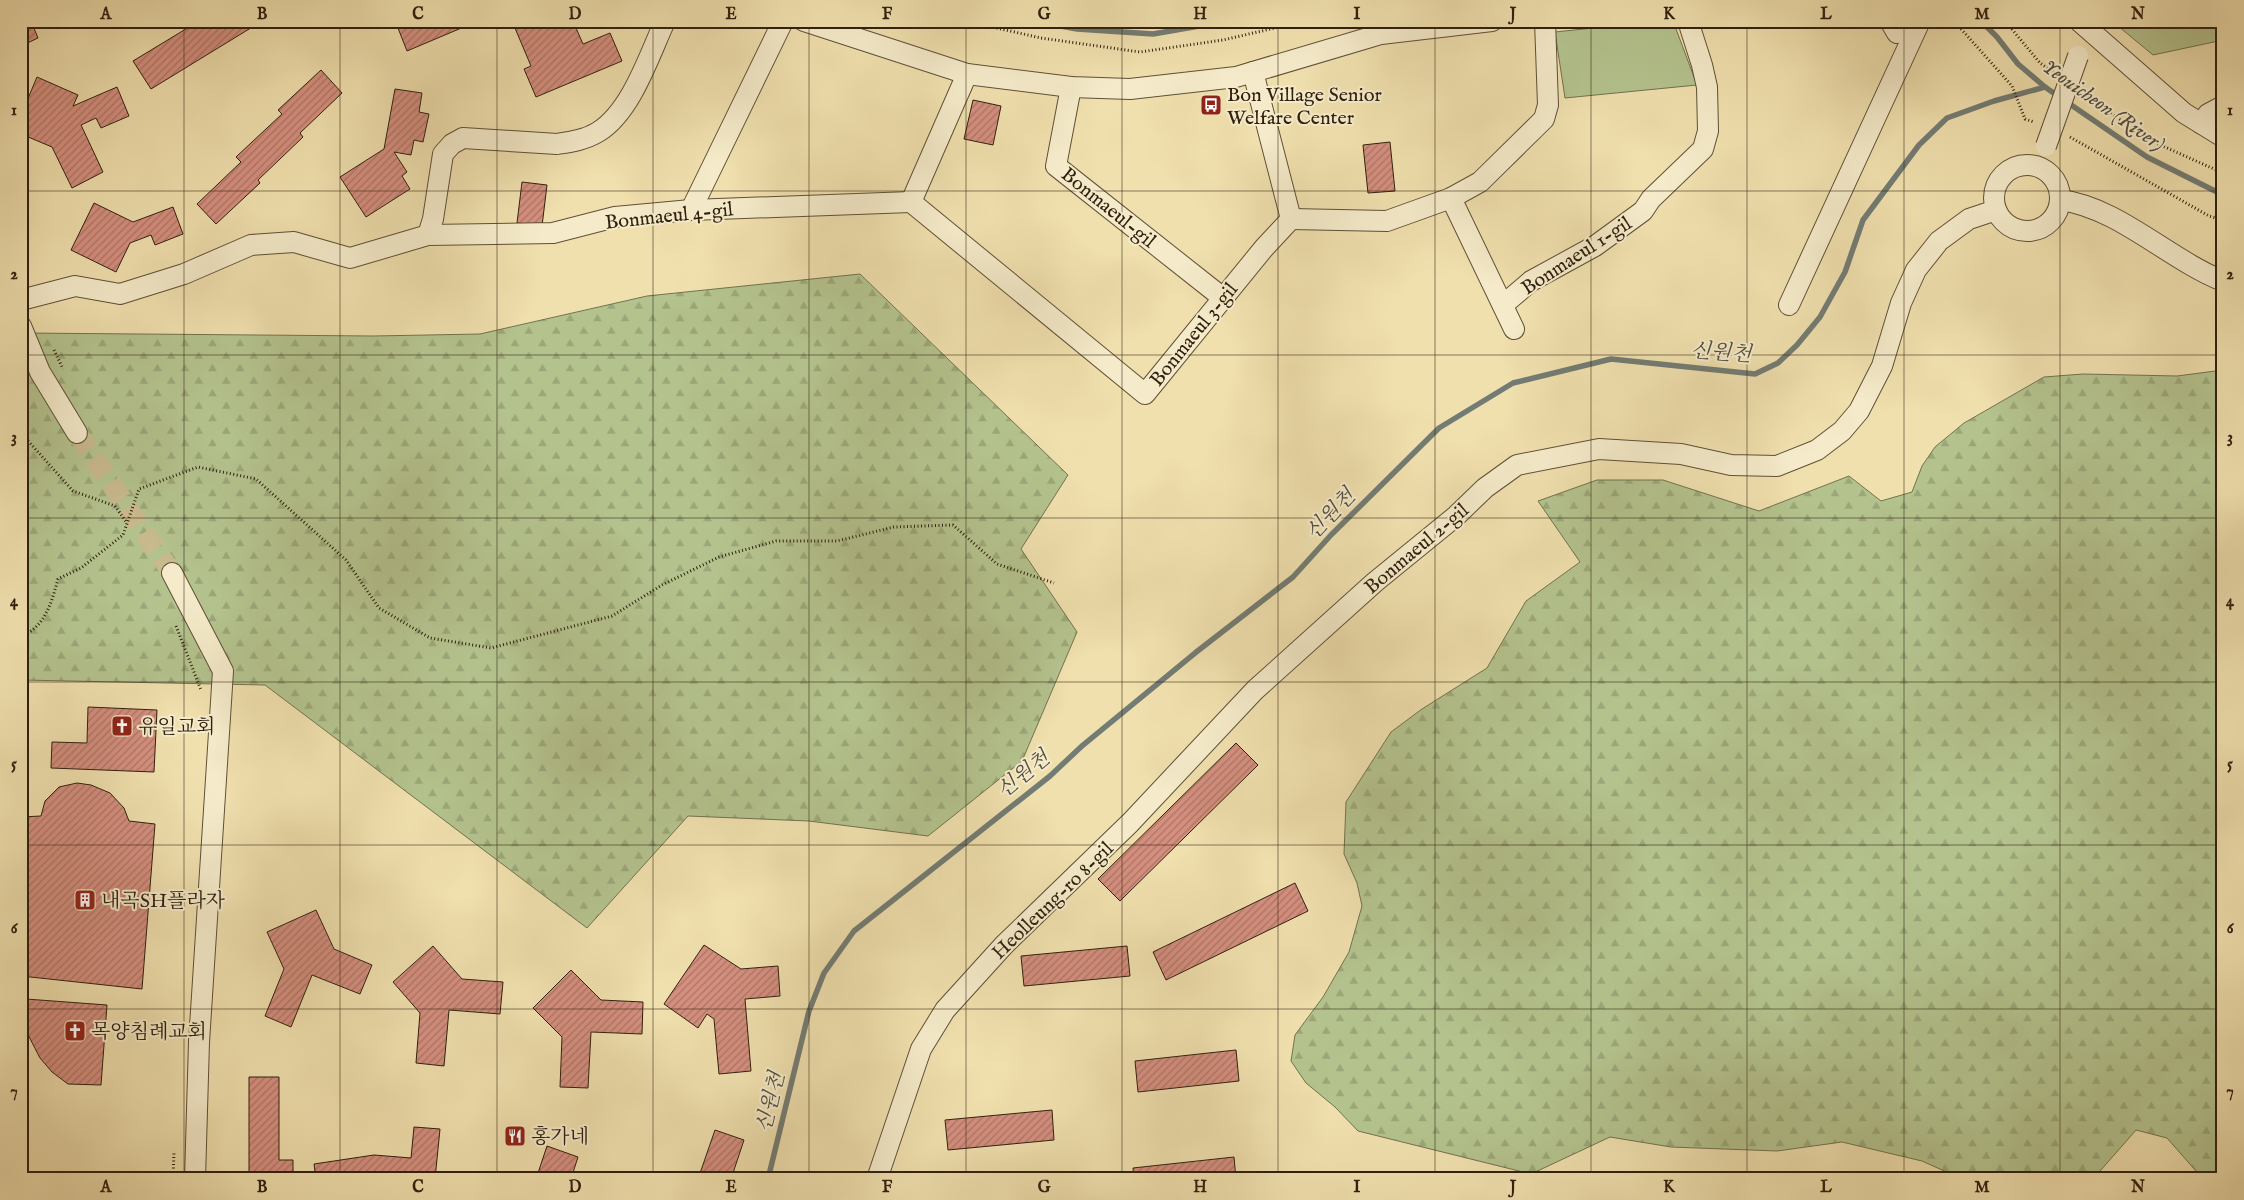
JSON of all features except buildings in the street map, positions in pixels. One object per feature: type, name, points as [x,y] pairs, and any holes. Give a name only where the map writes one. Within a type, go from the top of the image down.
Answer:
[{"type":"street","points":[[428,235],[433,219],[443,154],[452,144],[463,138],[557,144],[572,142],[599,132],[624,108],[665,21]]},
{"type":"street","points":[[691,210],[783,21]]},
{"type":"street","points":[[804,21],[967,74],[1071,86],[1130,89],[1254,77],[1382,34],[1492,21]]},
{"type":"street","points":[[1254,77],[1291,219],[1387,221],[1450,198],[1480,182],[1544,119],[1548,106],[1545,21]]},
{"type":"street","name":"Bonmaeul 1-gil","points":[[1503,305],[1531,281],[1595,246],[1643,211],[1651,199],[1703,149],[1708,131],[1707,87],[1702,64],[1688,21]]},
{"type":"street","points":[[1789,305],[1918,25]]},
{"type":"street","points":[[2041,167],[2046,146],[2078,56],[2085,27],[2184,113],[2223,137]]},
{"type":"street","points":[[911,202],[967,74]]},
{"type":"street","name":"Bonmaeul-gil","points":[[1071,86],[1056,166],[1223,298]]},
{"type":"street","points":[[2202,124],[2208,114],[2223,106]]},
{"type":"street","points":[[2031,165],[2041,167],[2057,182],[2061,192],[2061,200],[2057,213],[2051,222],[2031,232],[2020,231],[2010,227],[2002,220],[1996,210],[1995,188],[2005,174],[2020,166],[2031,165]]},
{"type":"street","points":[[1450,198],[1514,330]]},
{"type":"street","points":[[2061,200],[2082,203],[2100,211],[2166,251],[2223,281]]},
{"type":"street","name":"Bonmaeul 4-gil","points":[[21,300],[75,286],[120,294],[184,274],[251,245],[294,242],[350,258],[428,235],[553,233],[615,217],[691,210],[911,202]]},
{"type":"street","name":"Bonmaeul 3-gil","points":[[911,202],[1145,394],[1264,248],[1291,219]]},
{"type":"street","name":"Bonmaeul 2-gil","points":[[1289,661],[1375,582],[1456,516],[1484,488],[1517,465],[1599,449],[1681,454],[1731,465],[1777,466],[1817,450],[1842,431],[1859,411],[1882,366],[1901,303],[1916,270],[1939,241],[1969,219],[1996,210]]},
{"type":"street","points":[[21,326],[40,372],[77,433]]},
{"type":"street","points":[[172,574],[223,671],[199,1042],[195,1179]]},
{"type":"street","name":"Heolleung-ro 8-gil","points":[[877,1179],[921,1050],[944,1010],[1004,945],[1130,823],[1255,690],[1289,661]]},
{"type":"path","points":[[966,21],[1041,38],[1140,52],[1223,40],[1304,21]]},
{"type":"path","points":[[1954,21],[2012,86],[2025,119],[2041,125]]},
{"type":"path","points":[[2005,21],[2040,63],[2055,74]]},
{"type":"path","points":[[2078,90],[2147,139],[2223,172]]},
{"type":"path","points":[[2065,135],[2209,216],[2223,220]]},
{"type":"path","points":[[21,433],[73,491],[115,506],[128,523]]},
{"type":"path","points":[[21,636],[28,634],[49,611],[58,579],[81,568],[123,535],[139,489],[198,466],[256,479],[346,560],[379,608],[430,638],[491,648],[612,616],[662,586],[719,557],[776,541],[837,541],[894,527],[953,525],[997,564],[1054,583]]},
{"type":"path","points":[[173,618],[202,692]]},
{"type":"path","points":[[173,1179],[174,1151]]},
{"type":"green space","points":[[1673,21],[1697,85],[1565,98],[1555,32]]},
{"type":"green space","points":[[2112,21],[2223,21],[2223,40],[2153,55]]},
{"type":"green space","points":[[860,274],[1068,475],[1021,549],[1077,632],[1022,761],[928,836],[809,821],[688,816],[587,928],[265,685],[21,680],[21,333],[373,336],[480,334],[647,296]]},
{"type":"green space","points":[[2223,370],[2223,1179],[2203,1179],[2167,1138],[2136,1130],[2093,1179],[1962,1179],[1922,1161],[1842,1142],[1777,1151],[1671,1147],[1610,1137],[1531,1174],[1358,1131],[1335,1107],[1306,1083],[1291,1061],[1295,1035],[1323,997],[1349,952],[1362,906],[1357,883],[1344,854],[1346,802],[1391,732],[1422,709],[1487,668],[1526,601],[1580,562],[1538,501],[1597,480],[1663,480],[1759,511],[1849,476],[1881,501],[1912,492],[1922,466],[1935,447],[1964,423],[2044,377],[2083,374],[2177,376]]},
{"type":"waterway","name":"Yeouicheon (River)","points":[[1034,21],[1077,29],[1153,34],[1228,21]]},
{"type":"waterway","name":"Yeouicheon (River)","points":[[1981,21],[1997,37],[2018,64],[2045,87],[2147,157],[2223,195]]},
{"type":"waterway","name":"신원천","points":[[768,1179],[809,1011],[824,973],[854,931],[1050,776],[1083,745],[1195,653],[1293,577],[1331,535],[1439,428],[1513,383],[1611,359],[1755,374],[1778,363],[1797,345],[1820,317],[1845,272],[1863,220],[1919,145],[1947,118],[1994,101],[2045,87]]},
{"type":"tunnel","points":[[77,433],[172,573]]},
{"type":"place","name":"Bon Village Senior Welfare Center","points":[[1211,105]]},
{"type":"place","name":"유일교회","points":[[122,726]]},
{"type":"place","name":"내곡SH플라자","points":[[85,900]]},
{"type":"place","name":"목양침례교회","points":[[75,1031]]},
{"type":"place","name":"홍가네","points":[[515,1136]]}]
